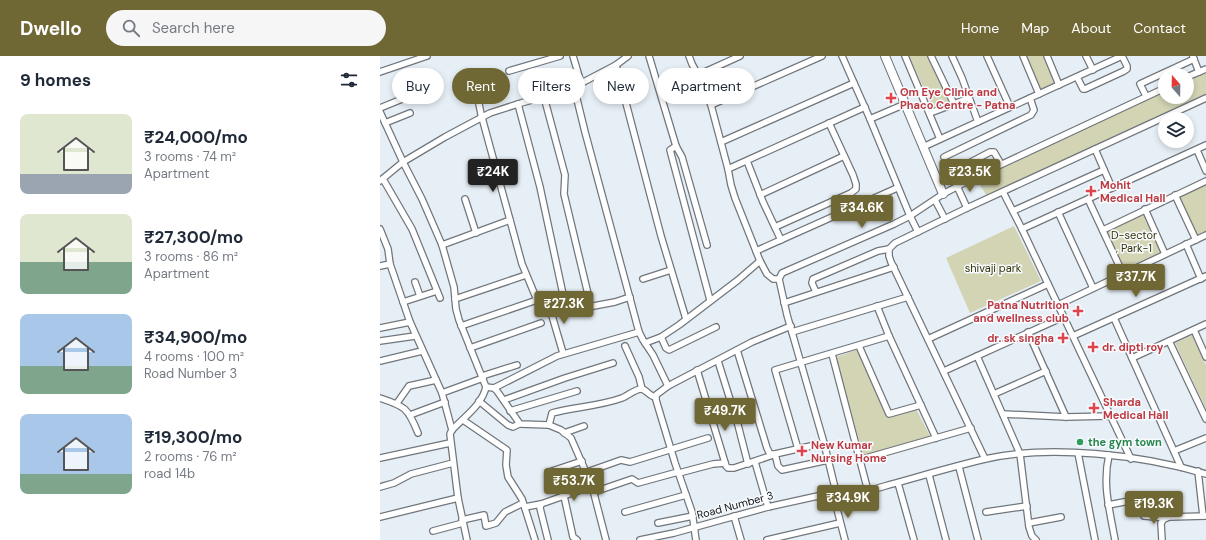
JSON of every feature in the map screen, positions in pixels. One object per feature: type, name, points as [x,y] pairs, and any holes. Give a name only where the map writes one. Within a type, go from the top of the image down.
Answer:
[{"type":"street","points":[[380,72],[427,56]]},
{"type":"street","points":[[510,71],[560,56]]},
{"type":"street","points":[[573,56],[577,68]]},
{"type":"street","points":[[585,81],[616,65],[628,56]]},
{"type":"street","points":[[650,56],[707,245]]},
{"type":"street","points":[[689,56],[694,68]]},
{"type":"street","points":[[713,68],[740,56]]},
{"type":"street","points":[[779,279],[770,277],[760,261],[756,251],[731,185],[711,105],[811,58],[822,56]]},
{"type":"street","points":[[842,56],[870,119],[897,188],[918,232]]},
{"type":"street","points":[[885,56],[943,194]]},
{"type":"street","points":[[905,56],[940,139]]},
{"type":"street","points":[[931,56],[954,104]]},
{"type":"street","points":[[952,56],[962,78],[978,122]]},
{"type":"street","points":[[987,56],[1010,107]]},
{"type":"street","points":[[1022,56],[1039,94]]},
{"type":"street","points":[[1047,56],[1060,85]]},
{"type":"street","points":[[1086,56],[1093,70]]},
{"type":"street","points":[[923,147],[1122,56],[1127,66],[1127,69],[1124,71],[1085,89],[1082,89],[1077,77]]},
{"type":"street","points":[[1146,96],[1140,84],[1193,58],[1199,72]]},
{"type":"street","points":[[616,65],[671,270],[686,319]]},
{"type":"street","points":[[1194,74],[1206,69]]},
{"type":"street","points":[[721,142],[854,84]]},
{"type":"street","points":[[845,540],[837,509],[838,494],[784,303],[779,279],[782,273],[844,247],[910,216],[957,186],[1158,91]]},
{"type":"street","points":[[930,113],[969,98]]},
{"type":"street","points":[[944,157],[1031,115],[1034,110],[1030,98]]},
{"type":"street","points":[[816,292],[812,283],[814,279],[878,251],[889,249],[895,243],[967,208],[1206,98]]},
{"type":"street","points":[[380,108],[392,103]]},
{"type":"street","points":[[479,104],[526,275],[537,300]]},
{"type":"street","points":[[440,298],[412,229],[381,180],[403,162],[444,137],[490,113],[518,104],[540,187],[564,299]]},
{"type":"street","points":[[461,326],[537,300],[548,302],[588,294],[564,194],[565,175],[546,104]]},
{"type":"street","points":[[578,104],[640,332],[668,386]]},
{"type":"street","points":[[870,119],[905,104]]},
{"type":"street","points":[[728,169],[864,107]]},
{"type":"street","points":[[380,112],[383,125],[422,199],[442,245],[461,326],[486,387],[480,401],[452,430],[450,434],[450,444],[458,498],[467,540]]},
{"type":"street","points":[[383,125],[410,113]]},
{"type":"street","points":[[775,227],[854,192],[856,184],[829,123]]},
{"type":"street","points":[[1022,229],[1206,145]]},
{"type":"street","points":[[676,146],[670,150],[710,300]]},
{"type":"street","points":[[1095,149],[1112,188]]},
{"type":"street","points":[[1197,150],[1206,171]]},
{"type":"street","points":[[937,180],[990,152],[994,152],[1001,164]]},
{"type":"street","points":[[760,195],[844,156]]},
{"type":"street","points":[[747,161],[760,195],[781,240]]},
{"type":"street","points":[[1013,211],[1104,170]]},
{"type":"street","points":[[1103,230],[1206,181]]},
{"type":"street","points":[[957,186],[967,208]]},
{"type":"street","points":[[756,251],[897,188]]},
{"type":"street","points":[[1004,192],[1131,458]]},
{"type":"street","points":[[1175,195],[1196,240]]},
{"type":"street","points":[[465,199],[476,233]]},
{"type":"street","points":[[1088,199],[1123,274]]},
{"type":"street","points":[[935,200],[945,219]]},
{"type":"street","points":[[1145,209],[1165,254]]},
{"type":"street","points":[[1058,212],[1093,288]]},
{"type":"street","points":[[442,245],[510,220]]},
{"type":"street","points":[[380,229],[388,249],[390,264],[415,336],[442,393],[452,430]]},
{"type":"street","points":[[1058,305],[1206,235]]},
{"type":"street","points":[[1073,336],[1203,277],[1186,244]]},
{"type":"street","points":[[889,249],[889,256],[894,267],[985,459]]},
{"type":"street","points":[[645,343],[661,337],[738,280],[760,261]]},
{"type":"street","points":[[380,266],[390,264]]},
{"type":"street","points":[[784,303],[894,267]]},
{"type":"street","points":[[643,279],[671,270]]},
{"type":"street","points":[[455,299],[526,275]]},
{"type":"street","points":[[415,282],[420,296]]},
{"type":"street","points":[[928,339],[1048,284]]},
{"type":"street","points":[[403,302],[437,291]]},
{"type":"street","points":[[552,314],[615,302],[630,297]]},
{"type":"street","points":[[655,397],[656,394],[668,386],[768,334],[792,329],[908,297]]},
{"type":"street","points":[[548,302],[563,353]]},
{"type":"street","points":[[877,306],[889,336],[936,438]]},
{"type":"street","points":[[944,371],[1064,317]]},
{"type":"street","points":[[1114,318],[1181,467]]},
{"type":"street","points":[[380,328],[410,322]]},
{"type":"street","points":[[470,348],[541,323]]},
{"type":"street","points":[[1132,358],[1206,324]]},
{"type":"street","points":[[661,337],[666,348],[669,350],[716,327]]},
{"type":"street","points":[[1194,330],[1206,357]]},
{"type":"street","points":[[486,387],[494,388],[548,359],[563,353],[606,343],[640,332]]},
{"type":"street","points":[[1028,332],[1066,417]]},
{"type":"street","points":[[380,341],[415,336]]},
{"type":"street","points":[[798,449],[774,370],[889,336]]},
{"type":"street","points":[[1169,341],[1206,419]]},
{"type":"street","points":[[625,346],[642,389],[651,396],[655,397]]},
{"type":"street","points":[[859,346],[889,414],[921,405]]},
{"type":"street","points":[[380,361],[422,350]]},
{"type":"street","points":[[737,350],[767,448],[770,454],[774,455],[779,469],[782,470],[828,460]]},
{"type":"street","points":[[832,354],[868,491]]},
{"type":"street","points":[[977,356],[1020,454],[1030,531],[1035,540]]},
{"type":"street","points":[[718,361],[738,425],[748,464]]},
{"type":"street","points":[[504,400],[565,378],[613,363]]},
{"type":"street","points":[[442,393],[517,365]]},
{"type":"street","points":[[697,370],[725,464],[728,468],[824,443]]},
{"type":"street","points":[[994,394],[1046,371]]},
{"type":"street","points":[[397,403],[409,386],[436,380]]},
{"type":"street","points":[[494,388],[504,400],[519,424]]},
{"type":"street","points":[[549,425],[552,413],[607,402],[642,389]]},
{"type":"street","points":[[510,410],[578,391]]},
{"type":"street","points":[[655,397],[678,473],[693,516],[696,540]]},
{"type":"street","points":[[380,398],[397,403],[404,408],[410,415],[418,433]]},
{"type":"street","points":[[480,401],[508,425],[513,427],[519,424],[549,425],[571,438],[587,472],[593,489],[606,540]]},
{"type":"street","points":[[410,415],[445,402]]},
{"type":"street","points":[[1003,414],[1066,417],[1111,416]]},
{"type":"street","points":[[463,420],[507,450],[506,465],[508,477],[518,492],[524,505],[535,540]]},
{"type":"street","points":[[564,433],[584,426]]},
{"type":"street","points":[[859,460],[971,428]]},
{"type":"street","points":[[587,472],[621,460],[630,462],[708,438]]},
{"type":"street","points":[[1174,451],[1206,438]]},
{"type":"street","points":[[380,458],[450,444]]},
{"type":"street","points":[[1078,453],[1095,540]]},
{"type":"street","name":"Road Number 3","points":[[640,540],[674,533],[768,507],[838,494],[844,498],[985,459],[1020,454],[1078,453],[1108,455],[1181,467],[1206,474]]},
{"type":"street","points":[[1108,455],[1105,478],[1108,505],[1116,540]]},
{"type":"street","points":[[549,472],[582,461]]},
{"type":"street","points":[[755,462],[768,507]]},
{"type":"street","points":[[380,487],[411,474],[453,463]]},
{"type":"street","points":[[433,531],[484,515],[486,526],[496,523],[505,512],[524,505],[541,504],[564,496],[632,479],[638,483],[713,464],[725,464]]},
{"type":"street","points":[[958,467],[978,540]]},
{"type":"street","points":[[1108,505],[1145,498],[1144,516],[1166,518],[1205,516],[1198,472]]},
{"type":"street","points":[[929,475],[946,540]]},
{"type":"street","points":[[898,483],[914,540]]},
{"type":"street","points":[[626,512],[686,495]]},
{"type":"street","points":[[564,496],[573,537],[577,540]]},
{"type":"street","points":[[380,517],[458,498]]},
{"type":"street","points":[[541,504],[540,508],[548,540]]},
{"type":"street","points":[[986,512],[1026,506]]},
{"type":"street","points":[[658,523],[693,516]]},
{"type":"street","points":[[734,516],[741,540]]},
{"type":"street","points":[[1029,523],[1061,517]]},
{"type":"street","points":[[1162,540],[1161,523],[1162,520],[1166,518]]},
{"type":"street","points":[[767,540],[840,523]]},
{"type":"green space","points":[[909,56],[927,56],[951,103],[933,109]]},
{"type":"green space","points":[[1026,56],[1045,56],[1056,82],[1040,90]]},
{"type":"green space","points":[[1206,72],[1206,94],[1194,100],[1194,77]]},
{"type":"green space","points":[[1158,93],[1158,104],[1185,104],[1168,112],[1158,112],[1158,117],[988,198],[974,175]]},
{"type":"green space","points":[[1206,182],[1206,233],[1198,237],[1178,194]]},
{"type":"green space","name":"D-sector , Park-1","points":[[1145,212],[1163,252],[1123,271],[1123,267],[1106,230]]},
{"type":"green space","name":"shivaji park","points":[[1014,226],[1041,281],[970,313],[946,258]]},
{"type":"green space","points":[[1192,335],[1206,365],[1206,409],[1175,343]]},
{"type":"green space","points":[[859,349],[889,418],[916,409],[930,436],[863,455],[836,357]]},
{"type":"place","name":"Om Eye Clinic and Phaco Centre - Patna","points":[[891,98]]},
{"type":"place","name":"Mohit Medical Hall","points":[[1091,191]]},
{"type":"place","name":"Patna Nutrition and wellness club","points":[[1078,311]]},
{"type":"place","name":"dr. sk singha","points":[[1063,338]]},
{"type":"place","name":"dr. dipti roy","points":[[1093,347]]},
{"type":"place","name":"Sharda Medical Hall","points":[[1094,408]]},
{"type":"place","name":"the gym town","points":[[1080,442]]},
{"type":"place","name":"New Kumar Nursing Home","points":[[802,451]]}]
